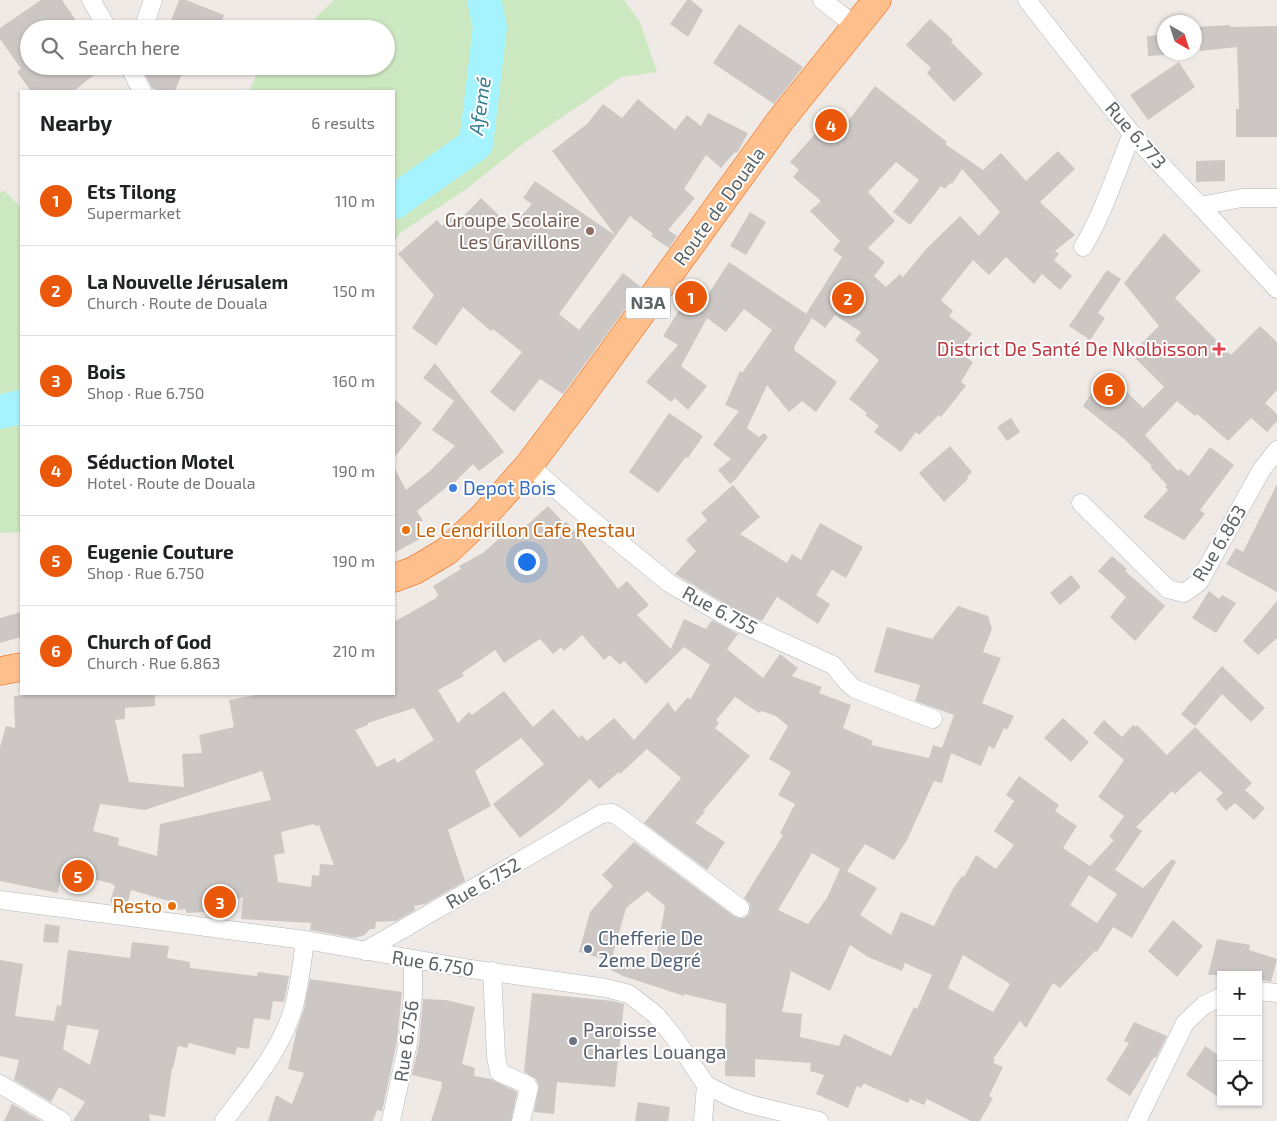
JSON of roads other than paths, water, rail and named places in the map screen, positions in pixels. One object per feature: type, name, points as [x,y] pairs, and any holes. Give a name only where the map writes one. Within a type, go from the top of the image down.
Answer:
[{"type":"highway","name":"Route de Douala","points":[[395,578],[415,570],[447,550],[483,517],[529,465],[780,122],[877,0]]},
{"type":"highway","points":[[0,671],[20,667]]},
{"type":"street","points":[[91,0],[103,20]]},
{"type":"street","points":[[146,20],[153,0]]},
{"type":"street","points":[[822,0],[857,27]]},
{"type":"street","name":"Rue 6.773","points":[[1026,0],[1132,134],[1200,206]]},
{"type":"street","points":[[134,75],[142,90]]},
{"type":"street","points":[[1083,247],[1108,198],[1132,134]]},
{"type":"street","points":[[1200,206],[1242,198],[1277,198]]},
{"type":"street","points":[[1200,206],[1277,289]]},
{"type":"street","name":"Rue 6.863","points":[[1081,503],[1168,589],[1184,593],[1199,582],[1269,473],[1277,450]]},
{"type":"street","name":"Rue 6.755","points":[[529,465],[668,583],[731,619],[834,665],[855,689],[933,719]]},
{"type":"street","name":"Rue 6.752","points":[[365,952],[601,814],[612,813],[619,817],[740,908]]},
{"type":"street","name":"Rue 6.750","points":[[0,900],[305,940],[412,960],[606,988],[629,994],[656,1015],[674,1037],[706,1085],[749,1104],[819,1121]]},
{"type":"street","points":[[224,1121],[280,1042],[294,1007],[301,975],[305,940]]},
{"type":"street","name":"Rue 6.756","points":[[391,1121],[408,1043],[413,995],[412,960]]},
{"type":"street","points":[[492,972],[496,1056],[499,1072],[530,1088],[521,1121]]},
{"type":"street","points":[[1262,992],[1277,994]]},
{"type":"street","points":[[1137,1121],[1186,1022],[1204,1005],[1217,999]]},
{"type":"street","points":[[0,1084],[62,1121]]},
{"type":"street","points":[[703,1121],[706,1085]]},
{"type":"waterway","name":"Afemé","points":[[395,201],[476,144],[490,27],[484,0]]},
{"type":"waterway","name":"Afemé","points":[[0,412],[20,407]]},
{"type":"place","name":"Séduction Motel","points":[[831,125]]},
{"type":"place","name":"Groupe Scolaire Les Gravillons","points":[[590,231]]},
{"type":"place","name":"Ets Tilong","points":[[691,297]]},
{"type":"place","name":"La Nouvelle Jérusalem","points":[[848,298]]},
{"type":"place","name":"District De Santé De Nkolbisson","points":[[1219,349]]},
{"type":"place","name":"Church of God","points":[[1109,389]]},
{"type":"place","name":"Depot Bois","points":[[453,488]]},
{"type":"place","name":"Le Cendrillon Cafe Restau","points":[[406,530]]},
{"type":"place","name":"Eugenie Couture","points":[[78,876]]},
{"type":"place","name":"Bois","points":[[220,902]]},
{"type":"place","name":"Resto","points":[[172,906]]},
{"type":"place","name":"Chefferie De 2eme Degré","points":[[588,949]]},
{"type":"place","name":"Paroisse Charles Louanga","points":[[573,1041]]}]
